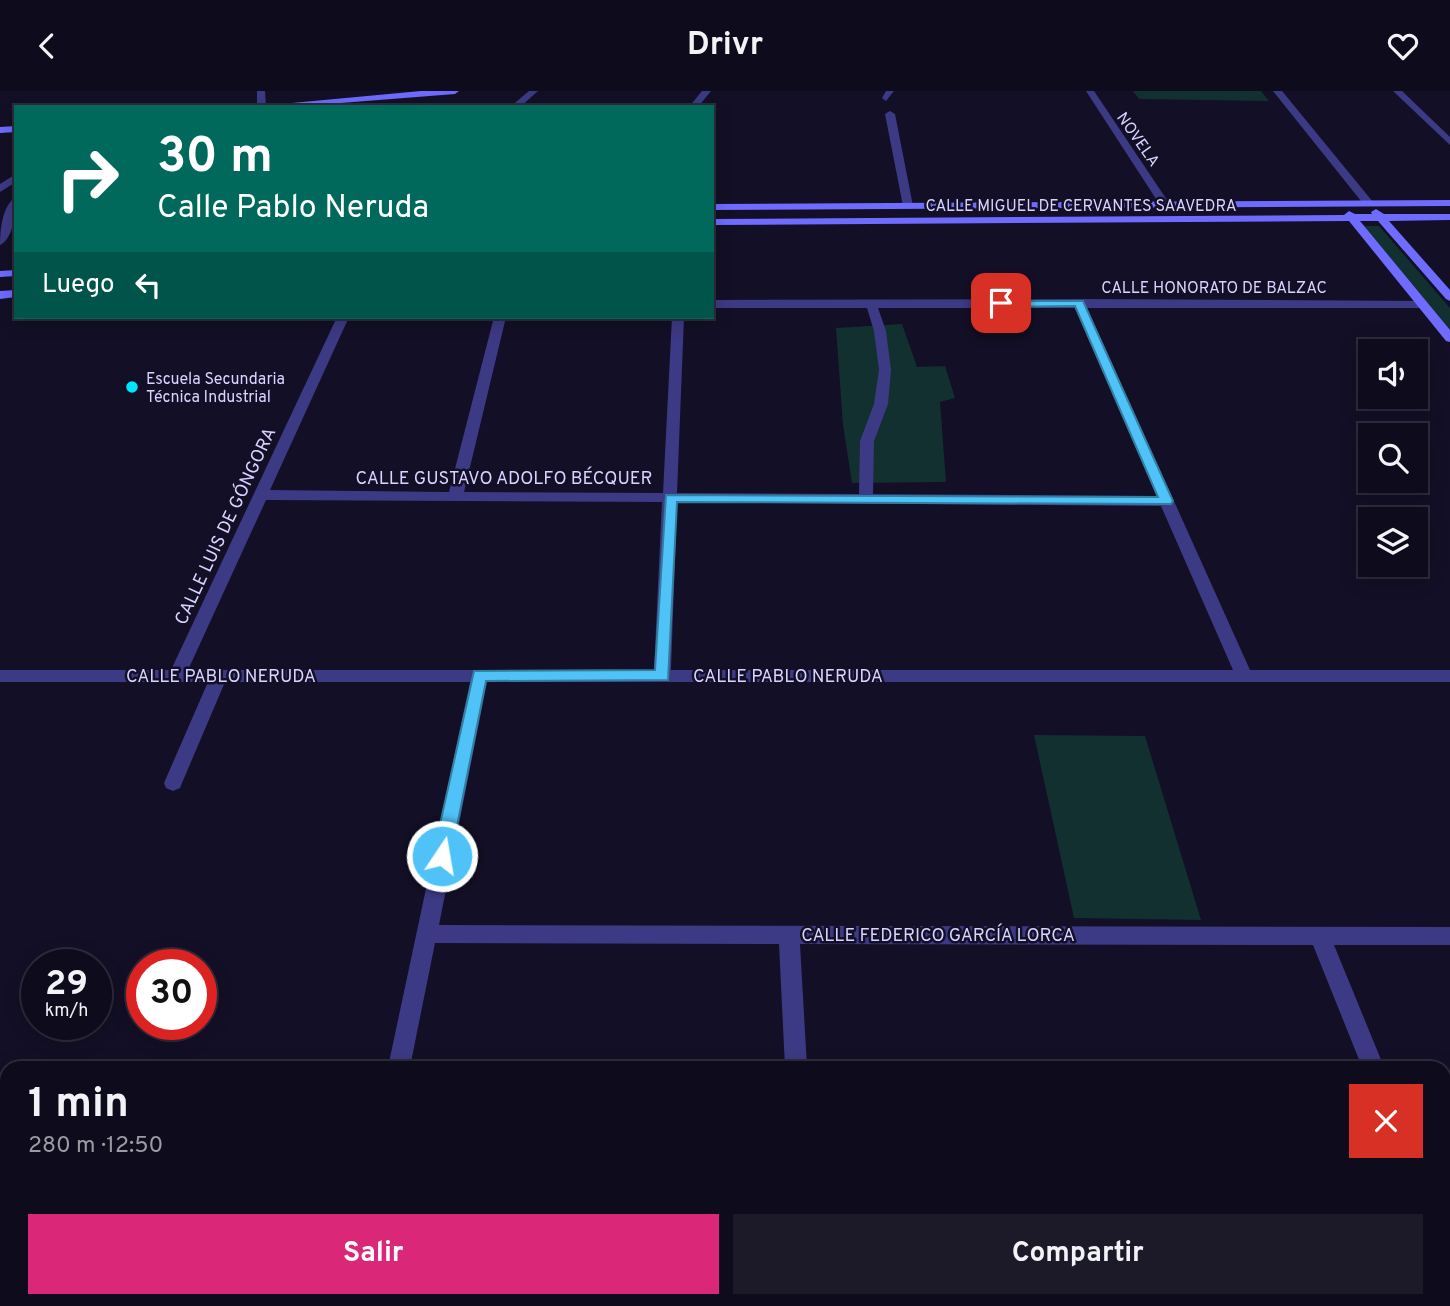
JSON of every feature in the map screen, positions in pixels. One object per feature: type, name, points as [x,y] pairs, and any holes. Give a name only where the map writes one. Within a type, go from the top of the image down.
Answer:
[{"type":"street","points":[[291,105],[454,91]]},
{"type":"street","points":[[516,105],[534,91]]},
{"type":"street","points":[[695,105],[707,91]]},
{"type":"street","name":"NOVELA","points":[[1090,91],[1164,203]]},
{"type":"street","points":[[1277,91],[1369,204],[1450,297]]},
{"type":"street","points":[[1397,91],[1450,142]]},
{"type":"street","points":[[890,114],[908,206]]},
{"type":"street","points":[[1340,203],[1450,338]]},
{"type":"street","name":"CALLE MIGUEL DE CERVANTES SAAVEDRA","points":[[714,207],[1450,203]]},
{"type":"street","points":[[0,242],[14,205]]},
{"type":"street","name":"CALLE MIGUEL DE CERVANTES SAAVEDRA","points":[[714,222],[1450,217]]},
{"type":"street","points":[[866,499],[867,441],[881,404],[885,370],[880,331],[871,303]]},
{"type":"street","points":[[1079,303],[1244,676]]},
{"type":"street","name":"CALLE HONORATO DE BALZAC","points":[[714,304],[1421,303]]},
{"type":"street","name":"CALLE LUIS DE GÓNGORA","points":[[177,675],[342,319]]},
{"type":"street","points":[[455,497],[500,319]]},
{"type":"street","points":[[662,675],[678,319]]},
{"type":"street","name":"CALLE GUSTAVO ADOLFO BÉCQUER","points":[[260,495],[1167,501]]},
{"type":"street","points":[[400,1061],[480,675]]},
{"type":"street","name":"CALLE PABLO NERUDA","points":[[0,676],[1450,676]]},
{"type":"street","points":[[173,783],[219,676]]},
{"type":"street","name":"CALLE FEDERICO GARCÍA LORCA","points":[[426,934],[1450,936]]},
{"type":"street","points":[[789,935],[796,1061]]},
{"type":"street","points":[[1320,936],[1371,1061]]},
{"type":"green space","points":[[1133,91],[1261,91],[1269,101],[1139,99]]},
{"type":"green space","points":[[1362,226],[1379,226],[1450,308],[1450,331]]},
{"type":"green space","points":[[902,324],[917,367],[945,366],[955,398],[940,402],[946,482],[852,483],[843,425],[836,328]]},
{"type":"green space","points":[[1034,735],[1145,736],[1201,920],[1074,918]]},
{"type":"place","name":"Escuela Secundaria Técnica Industrial","points":[[132,387]]},
{"type":"route","points":[[442,856],[480,675],[662,675],[670,498],[1167,501],[1079,303],[1001,303]]}]
